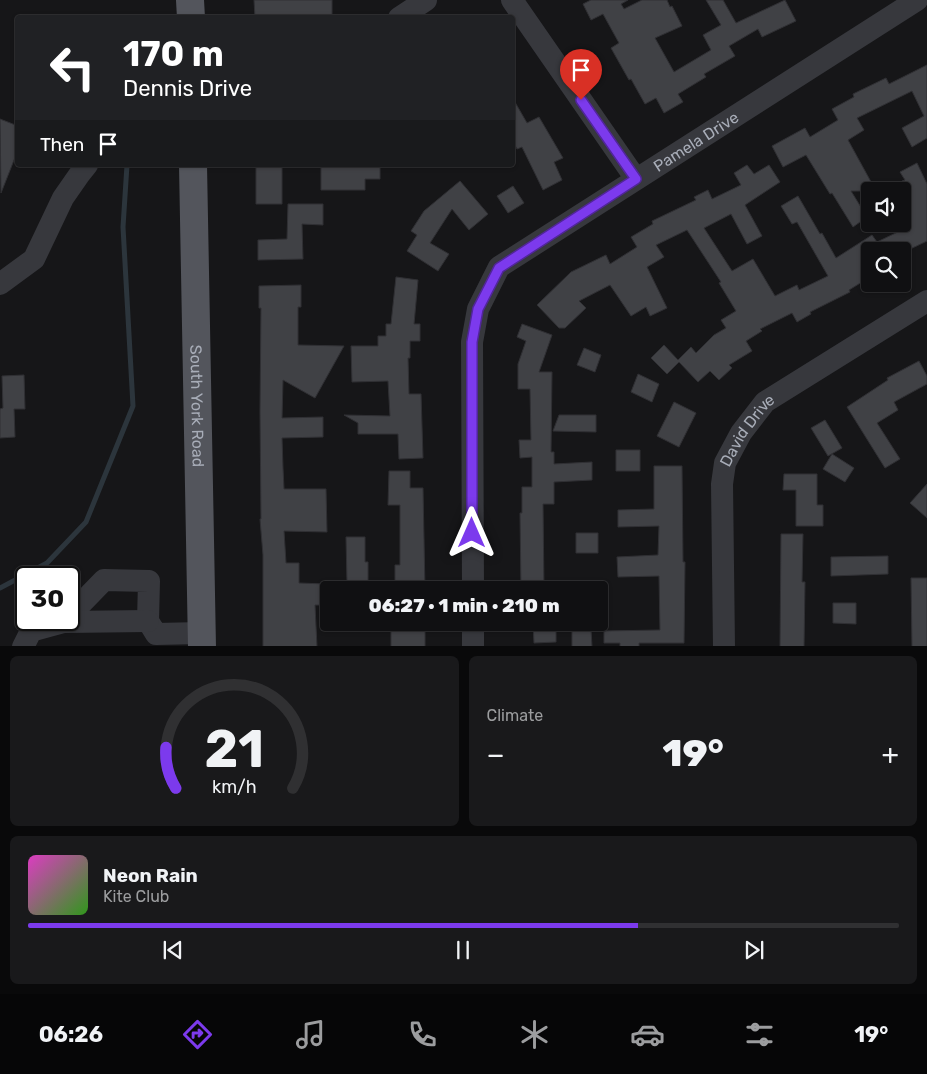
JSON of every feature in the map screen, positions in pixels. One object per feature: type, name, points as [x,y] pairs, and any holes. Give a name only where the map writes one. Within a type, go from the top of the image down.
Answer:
[{"type":"main road","points":[[190,0],[191,15]]},
{"type":"main road","name":"South York Road","points":[[193,167],[202,640]]},
{"type":"street","points":[[404,15],[426,0]]},
{"type":"street","points":[[512,0],[636,179]]},
{"type":"street","name":"Pamela Drive","points":[[473,581],[472,342],[478,309],[499,268],[917,0]]},
{"type":"street","points":[[0,284],[34,259],[63,198],[85,167]]},
{"type":"street","name":"David Drive","points":[[724,646],[722,484],[725,463],[741,433],[765,402],[927,301]]},
{"type":"street","points":[[80,605],[104,580],[149,581],[148,621],[156,634],[202,640]]},
{"type":"street","points":[[80,619],[148,621]]},
{"type":"street","points":[[23,646],[31,631]]},
{"type":"street","points":[[473,631],[473,646]]},
{"type":"building","points":[[254,0],[332,0],[332,15],[255,15]]},
{"type":"building","points":[[591,0],[628,0],[621,4],[624,9],[642,0],[667,0],[682,26],[655,38],[674,72],[711,50],[703,35],[721,25],[706,0],[723,0],[736,23],[785,0],[796,21],[762,37],[758,29],[729,46],[735,56],[704,74],[706,77],[678,94],[683,102],[664,113],[656,98],[645,104],[631,79],[629,80],[611,48],[619,43],[603,14],[591,20],[583,4]]},
{"type":"building","points":[[927,65],[927,138],[912,147],[902,128],[924,116],[912,91],[857,118],[864,130],[848,140],[871,182],[861,182],[861,191],[851,191],[861,207],[861,221],[853,227],[806,155],[783,167],[772,146],[805,128],[810,137],[838,120],[832,109],[854,97],[853,94],[886,78],[889,84]]},
{"type":"building","points":[[515,102],[527,123],[539,117],[563,158],[554,162],[562,180],[543,190],[522,147],[517,149],[515,145]]},
{"type":"building","points":[[0,119],[15,125],[15,158],[1,193]]},
{"type":"building","points":[[917,163],[927,184],[927,241],[911,249],[911,242],[877,242],[898,232],[911,232],[911,182],[902,182],[905,180],[900,172]]},
{"type":"building","points":[[747,165],[754,174],[769,165],[780,182],[745,205],[762,236],[747,244],[731,214],[704,228],[732,271],[753,259],[775,296],[797,285],[799,290],[828,276],[797,222],[792,224],[781,206],[798,196],[836,258],[861,242],[861,283],[849,290],[850,292],[810,312],[811,314],[797,322],[792,313],[760,329],[762,331],[746,341],[752,351],[729,365],[732,368],[719,380],[710,371],[698,382],[679,362],[667,374],[651,358],[664,345],[678,360],[691,347],[696,353],[714,335],[726,328],[721,320],[736,311],[719,283],[721,282],[687,230],[656,245],[664,257],[647,267],[667,308],[650,316],[646,307],[631,316],[610,285],[579,301],[586,308],[565,328],[559,328],[537,305],[571,272],[606,255],[610,264],[637,247],[631,237],[653,224],[652,221],[696,200],[694,197],[708,190],[712,199],[741,185],[734,173]]},
{"type":"building","points":[[256,167],[282,167],[282,204],[256,204]]},
{"type":"building","points":[[321,167],[380,167],[380,179],[365,179],[365,190],[321,190]]},
{"type":"building","points":[[460,181],[488,214],[469,230],[452,209],[430,243],[449,254],[438,271],[407,251],[417,235],[411,231],[424,211]]},
{"type":"building","points":[[513,186],[524,203],[508,213],[497,196]]},
{"type":"building","points":[[288,204],[323,204],[323,225],[302,224],[303,259],[258,260],[258,240],[287,239]]},
{"type":"building","points":[[872,235],[877,242],[861,242]]},
{"type":"building","points":[[396,277],[418,280],[414,324],[420,324],[420,341],[410,341],[410,358],[408,358],[409,394],[421,394],[423,458],[399,459],[398,434],[358,434],[358,423],[344,415],[390,416],[388,381],[352,382],[351,346],[378,346],[378,336],[386,336],[386,324],[391,324]]},
{"type":"building","points":[[301,285],[301,307],[298,307],[298,345],[344,346],[315,398],[283,380],[282,418],[323,417],[323,437],[282,438],[284,489],[326,489],[327,532],[284,531],[286,563],[299,563],[299,583],[320,584],[320,605],[315,605],[317,646],[263,646],[263,555],[260,519],[261,308],[259,308],[259,286]]},
{"type":"building","points":[[522,324],[552,335],[539,372],[552,372],[551,452],[554,452],[554,464],[592,462],[592,480],[554,482],[554,504],[543,504],[544,581],[521,581],[520,513],[522,513],[522,487],[532,487],[532,457],[520,458],[519,440],[531,440],[530,389],[518,389],[518,364],[526,341],[517,337]]},
{"type":"building","points":[[584,348],[601,355],[595,372],[577,365]]},
{"type":"building","points":[[919,361],[927,376],[927,384],[894,402],[898,410],[877,423],[900,459],[885,468],[847,407],[888,380],[887,378]]},
{"type":"building","points":[[638,374],[659,384],[652,402],[631,392]]},
{"type":"building","points":[[24,375],[25,409],[14,409],[15,437],[0,438],[0,409],[3,408],[2,376]]},
{"type":"building","points":[[674,402],[696,413],[679,447],[657,436]]},
{"type":"building","points":[[559,415],[596,415],[596,432],[553,431]]},
{"type":"building","points":[[825,420],[842,448],[828,456],[811,428]]},
{"type":"building","points":[[616,450],[640,450],[640,471],[616,471]]},
{"type":"building","points":[[832,454],[854,468],[845,482],[823,469]]},
{"type":"building","points":[[654,466],[682,466],[683,562],[685,562],[684,643],[639,643],[639,646],[620,646],[620,643],[604,643],[604,631],[660,630],[659,576],[618,577],[617,557],[658,555],[659,526],[618,527],[618,510],[654,509]]},
{"type":"building","points":[[389,471],[410,471],[410,488],[423,488],[425,581],[395,581],[395,565],[400,565],[400,505],[388,505]]},
{"type":"building","points":[[784,474],[817,474],[817,505],[823,505],[823,526],[796,526],[796,490],[783,490]]},
{"type":"building","points":[[927,484],[927,518],[910,503]]},
{"type":"building","points":[[576,533],[598,533],[598,553],[576,553]]},
{"type":"building","points":[[781,534],[803,534],[802,582],[805,582],[804,646],[780,646]]},
{"type":"building","points":[[346,537],[365,537],[365,562],[368,562],[368,581],[347,581]]},
{"type":"building","points":[[888,556],[888,574],[831,576],[831,557]]},
{"type":"building","points":[[911,578],[927,578],[927,646],[912,646]]},
{"type":"building","points":[[833,603],[856,603],[856,624],[833,623]]},
{"type":"building","points":[[391,631],[425,631],[425,646],[391,646]]},
{"type":"building","points":[[533,631],[556,631],[556,642],[534,643]]},
{"type":"building","points":[[572,631],[591,631],[592,646],[572,646]]},
{"type":"waterway","points":[[0,588],[47,563],[86,522],[133,406],[123,227],[127,167]]},
{"type":"route","points":[[472,533],[472,342],[478,309],[499,268],[636,179],[581,100]]}]
